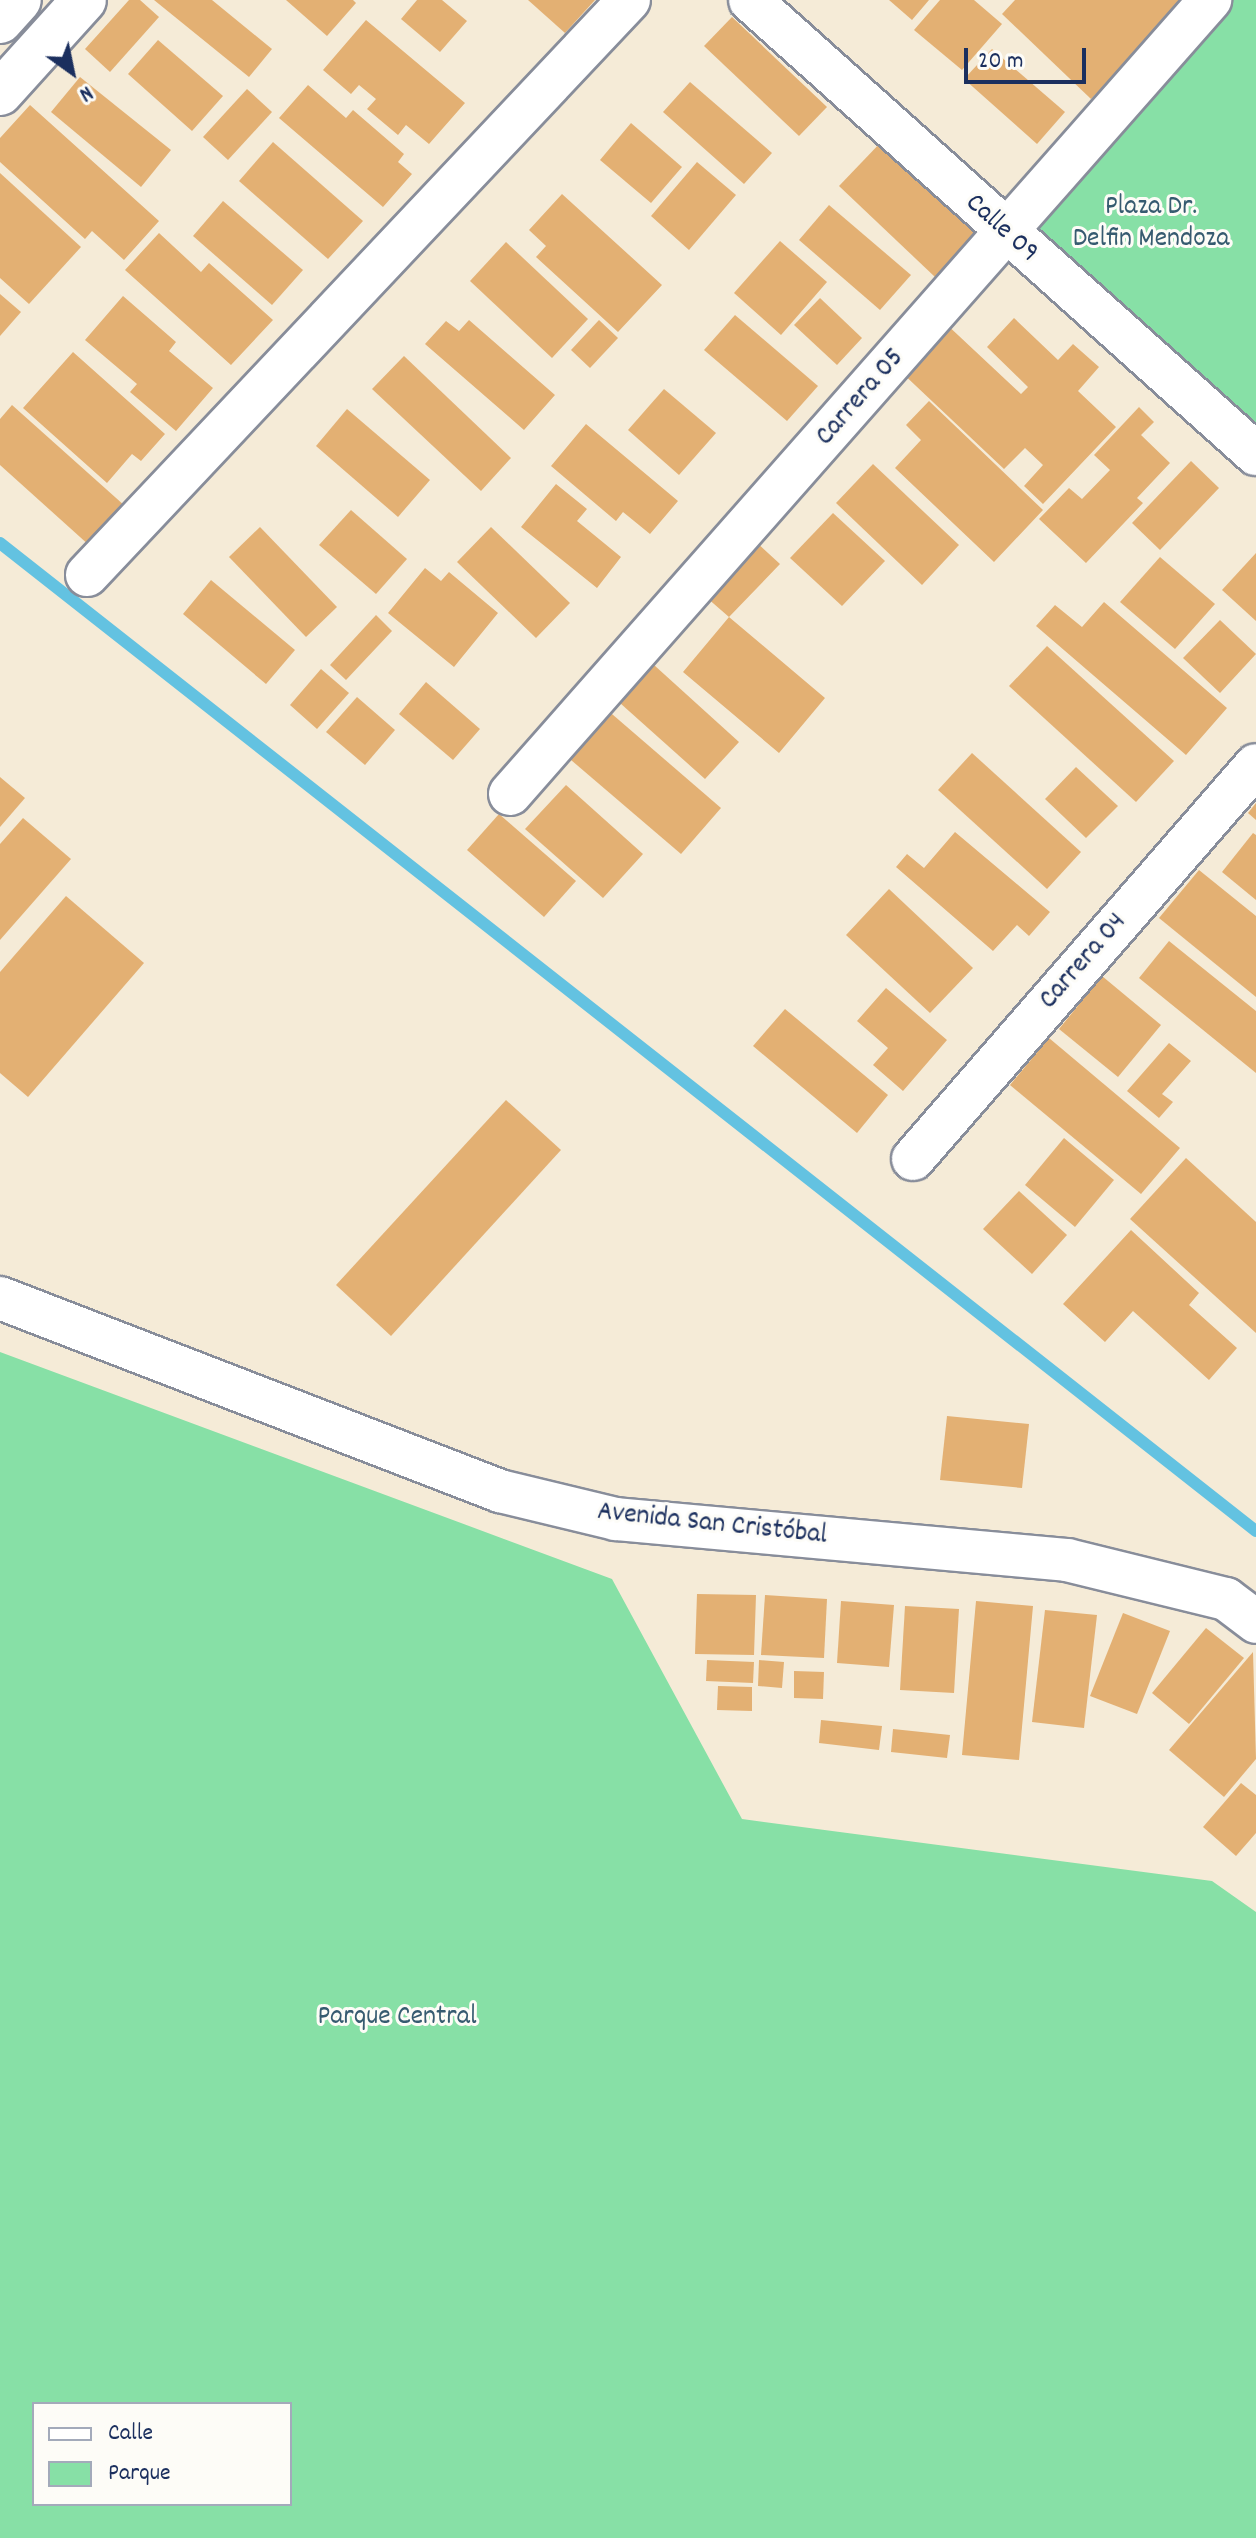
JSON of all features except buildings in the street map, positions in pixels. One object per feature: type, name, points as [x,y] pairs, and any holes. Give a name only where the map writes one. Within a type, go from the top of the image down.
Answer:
[{"type":"street","points":[[0,21],[19,0]]},
{"type":"street","points":[[0,93],[84,0]]},
{"type":"street","points":[[87,575],[629,0]]},
{"type":"street","name":"Calle 09","points":[[750,0],[1005,234],[1256,454]]},
{"type":"street","name":"Carrera 05","points":[[510,794],[1210,0]]},
{"type":"street","name":"Carrera 04","points":[[913,1159],[1256,765]]},
{"type":"street","name":"Avenida San Cristóbal","points":[[0,1298],[500,1491],[616,1519],[1067,1560],[1226,1599],[1256,1622]]},
{"type":"green space","name":"Plaza Dr. Delfin Mendoza","points":[[1210,0],[1256,0],[1256,454],[1005,234]]},
{"type":"green space","name":"Parque Central","points":[[0,1352],[612,1579],[742,1819],[1212,1881],[1256,1912],[1256,2538],[0,2538]]},
{"type":"waterway","points":[[0,543],[1256,1531]]}]
